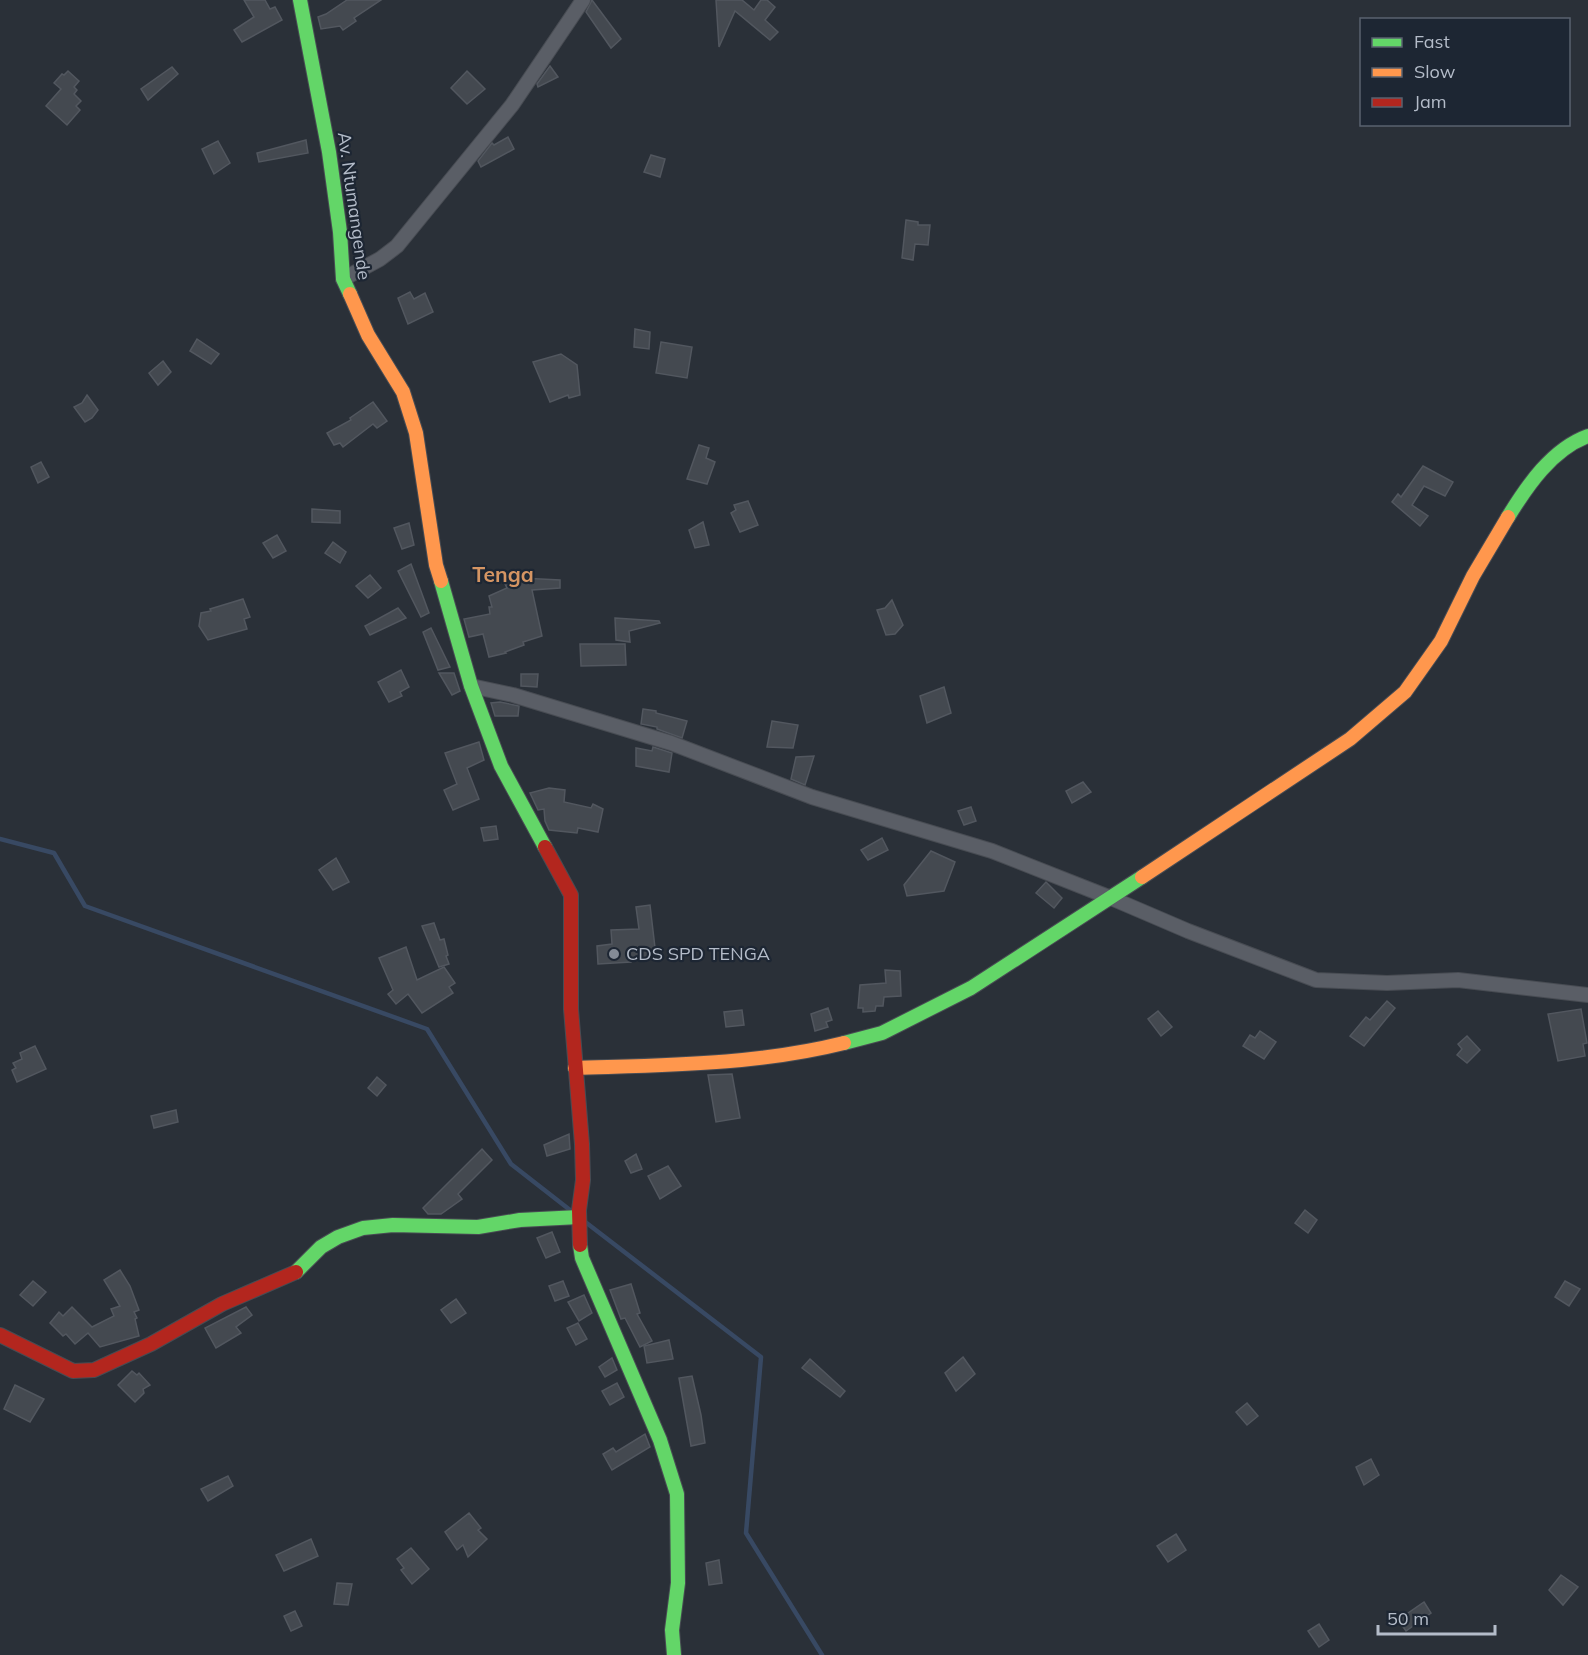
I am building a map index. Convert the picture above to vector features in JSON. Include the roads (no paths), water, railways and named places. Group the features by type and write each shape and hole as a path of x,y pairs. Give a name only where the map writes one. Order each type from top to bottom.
{"street":[{"name":"Av. Ntumangende","path":"300,0 329,152 340,231 343,279 368,334 403,392 416,433 436,565 471,686 501,766 571,895 572,1009 582,1153 579,1239 582,1258 660,1440 677,1494 678,1583 672,1630 674,1655"},
{"path":"343,279 380,259 397,246 512,105 583,0"},
{"path":"575,1068 734,1062 808,1052 882,1033 971,988 1350,739 1405,692 1441,641 1473,576 1518,501 1543,468 1574,441 1588,436"},
{"path":"471,686 513,695 671,743 812,796 992,851 1188,931 1316,980 1387,983 1458,980 1588,995"},
{"path":"0,1335 73,1371 94,1370 151,1344 222,1304 295,1273 321,1247 338,1237 363,1228 393,1225 478,1227 520,1220 579,1217"}],"waterway":[{"path":"0,839 54,853 85,906 427,1029 511,1164 570,1210"},
{"path":"584,1221 761,1357 746,1533 822,1655"}],"place":[{"name":"CDS SPD TENGA","path":"614,954"}],"district":[{"name":"Tenga","path":"503,575"}]}
